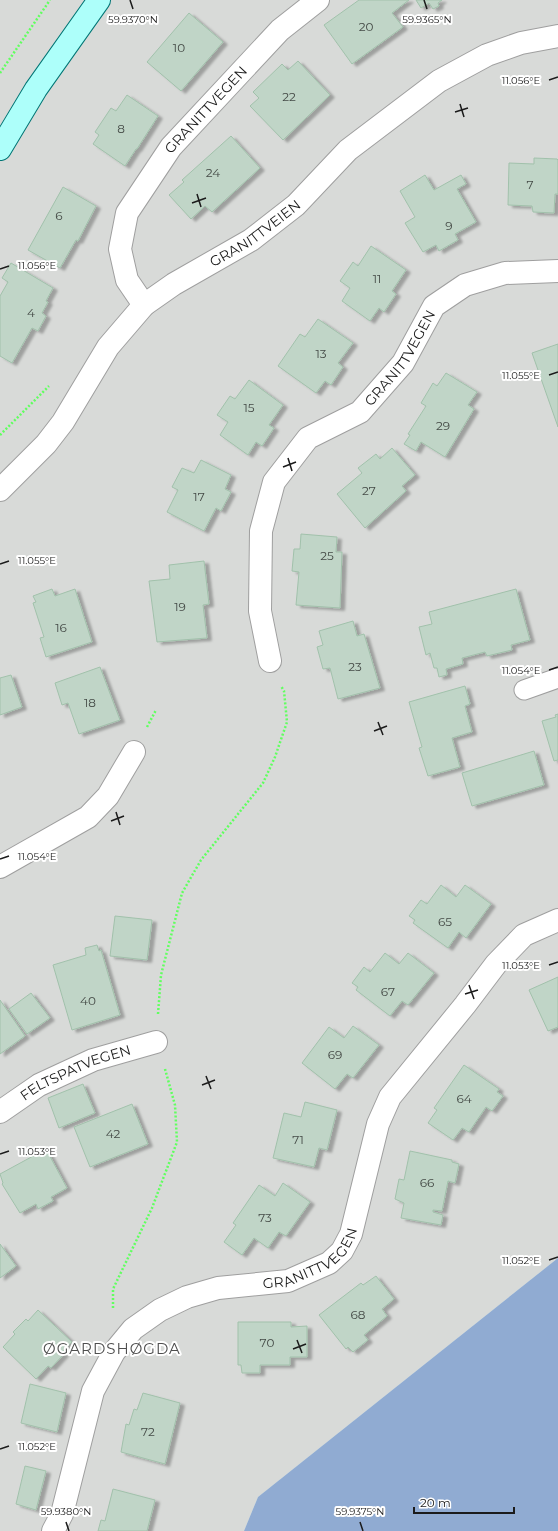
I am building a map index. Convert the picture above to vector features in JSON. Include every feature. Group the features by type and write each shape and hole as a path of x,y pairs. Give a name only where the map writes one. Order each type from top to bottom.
{"main road":[{"path":"0,149 40,82 99,0"}],"street":[{"name":"GRANITTVEGEN","path":"144,305 127,280 120,249 127,213 171,147 280,30 318,0"},
{"name":"GRANITTVEIEN","path":"0,490 46,444 63,422 108,347 144,305 174,284 251,240 296,206 348,150 439,81 487,55 521,43 558,36"},
{"name":"GRANITTVEGEN","path":"270,661 260,611 261,531 274,482 308,438 360,412 403,364 434,306 465,285 505,273 558,271"},
{"path":"0,867 88,817 108,796 134,752"},
{"name":"GRANITTVEGEN","path":"53,1531 62,1514 93,1391 114,1352 133,1329 160,1310 187,1297 218,1288 288,1281 328,1263 342,1251 351,1234 378,1124 390,1097 465,1005 496,964 524,935 558,920"},
{"name":"FELTSPATVEGEN","path":"0,1112 39,1085 93,1060 156,1042"}],"lane":[{"path":"524,690 558,678"}],"path":[{"path":"0,73 50,0"},
{"path":"114,1352 113,1289 152,1208 177,1142 175,1105 156,1042 161,976 182,893 201,860 263,783 275,757 287,722 284,691 270,661"}],"shaded area":[{"path":"0,0 558,0 558,1258 258,1497 244,1531 0,1531"},
{"path":"558,1258 558,1531 244,1531 258,1497"}],"building":[{"path":"359,0 409,0 392,13 403,27 352,64 324,25"},
{"path":"416,0 442,0 438,3 439,6 433,9 429,3 421,8"},
{"path":"189,13 223,42 181,91 147,62"},
{"path":"298,61 330,95 283,140 250,106 259,98 253,92 282,64 288,70"},
{"path":"127,95 158,116 125,166 93,144 99,135 95,132 111,108 116,111"},
{"path":"231,136 260,168 212,212 205,206 191,219 169,195 184,182 182,180"},
{"path":"534,158 558,160 558,194 555,194 554,213 533,212 532,206 508,205 509,163 534,164"},
{"path":"425,175 434,190 461,175 466,184 457,189 476,222 455,234 458,240 439,251 436,245 423,252 405,223 415,217 400,191"},
{"path":"63,187 96,206 78,241 76,240 60,268 28,250"},
{"path":"371,246 406,270 392,291 396,294 384,312 379,308 370,321 342,301 350,288 340,281 353,262 358,266"},
{"path":"11,263 53,288 42,313 46,316 38,331 32,328 12,363 0,356 0,296 8,282 2,278"},
{"path":"318,319 353,343 338,363 343,367 331,385 325,381 316,393 278,366 300,334 305,337"},
{"path":"558,344 558,427 532,353"},
{"path":"446,373 477,392 468,405 474,409 445,457 421,442 416,451 404,444 410,435 408,434 426,406 421,403 433,383 437,386"},
{"path":"249,380 283,405 269,425 274,428 262,446 256,442 248,455 220,435 228,422 217,415 230,396 235,399"},
{"path":"392,448 415,475 402,486 406,491 365,528 337,494 362,473 358,468 376,454 380,459"},
{"path":"201,460 231,475 225,489 231,492 221,511 216,508 204,531 167,512 178,490 172,487 182,468 194,473"},
{"path":"301,534 337,537 336,552 342,552 340,608 296,605 299,572 292,571 294,549 300,549"},
{"path":"204,561 209,604 203,605 207,638 157,642 149,581 170,579 169,565"},
{"path":"52,589 55,596 75,589 92,642 46,657 40,638 44,637 33,603 36,602 33,596"},
{"path":"516,589 530,640 511,645 512,650 487,656 485,652 462,658 463,664 446,669 447,675 439,677 437,668 434,668 430,653 426,655 419,627 432,624 429,612"},
{"path":"353,621 357,636 364,634 380,688 338,699 330,668 323,669 317,647 323,645 319,631"},
{"path":"100,667 120,720 79,734 68,703 62,705 55,683"},
{"path":"11,675 22,707 0,715 0,678"},
{"path":"465,686 470,704 465,706 472,732 452,738 460,767 428,776 419,748 422,747 409,702"},
{"path":"558,714 558,760 554,761 542,721 556,717 555,715"},
{"path":"534,751 544,785 472,806 462,773"},
{"path":"441,885 456,897 465,885 491,904 466,938 459,932 448,948 413,923 415,920 409,916 421,900 427,904"},
{"path":"115,916 152,920 147,960 110,956"},
{"path":"97,945 99,951 101,950 120,1015 72,1030 53,965 86,955 85,948"},
{"path":"385,953 399,964 408,953 434,973 408,1005 402,1001 390,1016 356,990 358,987 352,983 364,967 370,972"},
{"path":"558,977 558,1027 548,1031 529,990"},
{"path":"31,993 50,1018 27,1034 9,1009"},
{"path":"0,1000 25,1036 0,1054"},
{"path":"353,1026 379,1045 353,1078 347,1074 335,1089 302,1063 329,1027 344,1038"},
{"path":"464,1065 499,1089 497,1092 503,1096 492,1111 486,1107 469,1132 462,1128 453,1140 428,1123 437,1110 434,1108"},
{"path":"83,1084 95,1113 59,1128 48,1098"},
{"path":"305,1102 337,1110 327,1150 319,1148 314,1167 273,1158 284,1113 301,1117"},
{"path":"132,1104 148,1144 90,1167 74,1127"},
{"path":"46,1149 67,1188 51,1197 53,1201 38,1209 36,1204 20,1213 2,1184 0,1174"},
{"path":"410,1151 452,1160 452,1162 459,1164 455,1183 448,1181 442,1211 433,1210 433,1212 443,1215 441,1225 401,1218 404,1203 395,1199 399,1179 404,1180"},
{"path":"283,1183 310,1202 286,1236 279,1232 268,1248 254,1238 242,1255 224,1242 236,1225 233,1223 259,1185 275,1196"},
{"path":"0,1244 16,1266 0,1278"},
{"path":"376,1276 394,1299 382,1309 387,1316 364,1335 368,1340 353,1352 348,1347 346,1349 319,1315 361,1283 363,1285"},
{"path":"38,1310 72,1342 62,1352 64,1354 51,1368 48,1366 36,1379 3,1347 15,1334 13,1332 26,1319 28,1321"},
{"path":"238,1322 291,1322 291,1327 307,1326 307,1357 290,1357 290,1365 260,1365 260,1373 242,1373 241,1365 238,1365"},
{"path":"30,1384 66,1393 57,1432 21,1423"},
{"path":"143,1393 180,1403 165,1464 121,1452 126,1424 129,1425 134,1409 137,1410"},
{"path":"25,1466 46,1471 36,1510 16,1504"},
{"path":"113,1489 155,1500 147,1531 98,1531 101,1520 105,1521"}],"district":[{"name":"ØGARDSHØGDA","path":"112,1349"}]}
